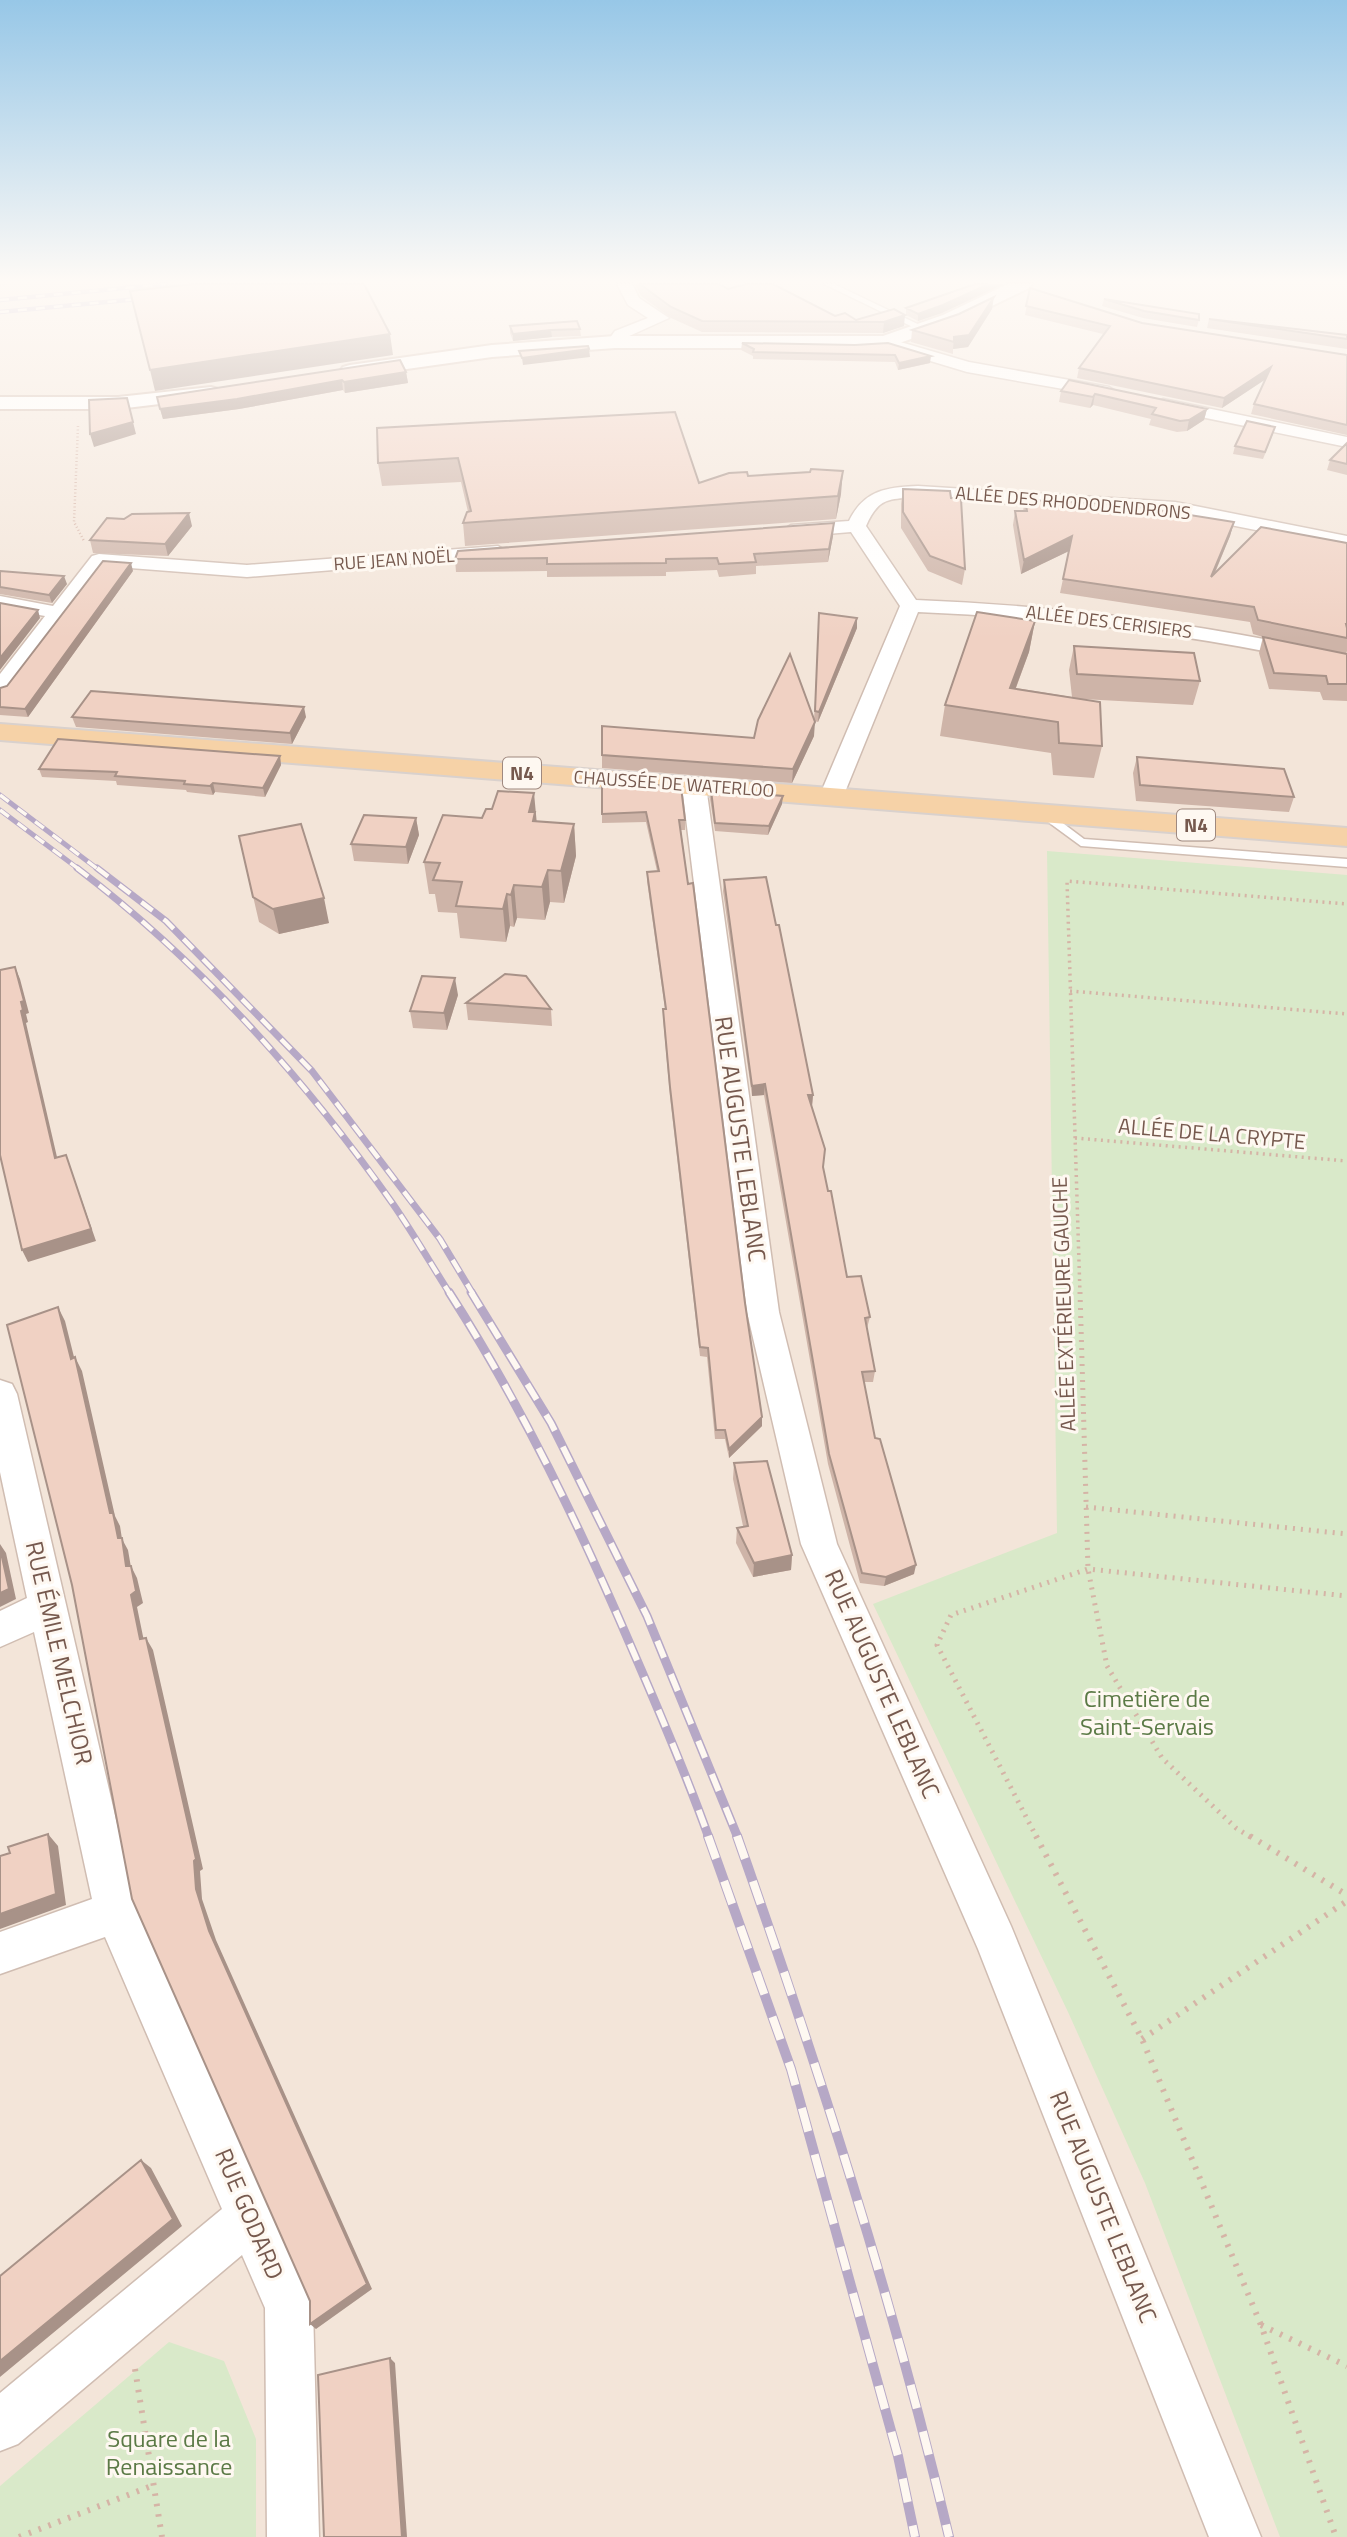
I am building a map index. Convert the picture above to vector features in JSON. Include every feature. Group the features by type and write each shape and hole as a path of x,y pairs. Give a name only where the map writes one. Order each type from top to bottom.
{"main road":[{"name":"CHAUSSÉE DE WATERLOO","path":"0,732 1347,837"}],"street":[{"path":"0,403 108,402"},
{"path":"1155,402 1347,442"},
{"name":"ALLÉE DES RHODODENDRONS","path":"856,526 864,506 874,498 890,492 918,492 1175,508 1347,542"},
{"path":"773,532 856,526 910,606 831,797"},
{"name":"RUE JEAN NOËL","path":"59,613 99,559 247,571 524,550"},
{"path":"0,602 59,613 0,688"},
{"name":"ALLÉE DES CERISIERS","path":"910,606 986,608 1164,625 1347,663"},
{"name":"RUE AUGUSTE LEBLANC","path":"694,786 763,1312 819,1544 996,1941 1235,2537"},
{"name":"RUE ÉMILE MELCHIOR","path":"0,1394 116,1912"},
{"path":"0,1630 49,1606"},
{"path":"0,1953 116,1912"},
{"name":"RUE GODARD","path":"116,1912 289,2307 293,2537"},
{"path":"0,2426 251,2216"}],"lane":[{"path":"1044,813 1081,842 1347,863"}],"path":[{"path":"78,404 74,522 85,542"},
{"name":"ALLÉE EXTÉRIEURE GAUCHE","path":"1347,904 1067,881 1088,1569 1107,1666 1162,1758 1236,1828 1347,1895"},
{"path":"1070,991 1347,1014"},
{"name":"ALLÉE DE LA CRYPTE","path":"1075,1138 1347,1161"},
{"path":"1086,1507 1347,1534"},
{"path":"1336,2537 1261,2325 1142,2039 937,1645 951,1615 1088,1569 1347,1596"},
{"path":"1142,2039 1347,1901"},
{"path":"120,2325 136,2370 162,2537"},
{"path":"1261,2325 1347,2366"},
{"path":"19,2537 154,2485"}],"shaded area":[{"path":"0,402 1347,402 1347,2537 0,2537"}],"green space":[{"name":"Cimetière de Saint-Servais","path":"1047,851 1347,875 1347,2537 1280,2537 1145,2183 1068,2012 873,1604 1057,1533"},
{"name":"Square de la Renaissance","path":"169,2342 224,2361 256,2439 256,2537 0,2537 0,2486"}],"building":[{"path":"89,402 128,402 133,422 90,434"},
{"path":"158,402 211,402 160,409"},
{"path":"1132,402 1176,402 1207,409 1189,420 1180,421 1152,414 1156,408"},
{"path":"1347,402 1347,425 1254,404"},
{"path":"675,412 699,483 729,473 747,472 748,476 810,472 811,469 843,471 838,496 463,523 467,512 471,511 458,458 378,463 377,428"},
{"path":"1247,421 1275,427 1265,452 1235,446"},
{"path":"1347,443 1347,464 1330,460"},
{"path":"903,489 950,491 951,498 961,499 965,569 930,556 903,512"},
{"path":"1025,500 1137,505 1133,506 1234,522 1211,577 1261,527 1347,543 1347,638 1258,620 1254,607 1063,579 1072,536 1024,560 1015,511 1027,511"},
{"path":"189,513 165,544 90,540 107,518 124,519 132,514"},
{"path":"834,523 829,549 754,554 756,562 719,564 717,558 666,559 666,563 547,564 547,558 455,559 458,551"},
{"path":"103,561 131,563 25,709 0,707 0,688 7,686"},
{"path":"0,571 64,576 49,595 0,587"},
{"path":"0,603 38,610 0,658"},
{"path":"977,612 1035,621 1010,688 1100,702 1102,746 1059,743 1058,722 945,705"},
{"path":"819,613 857,618 819,712 815,711"},
{"path":"1263,637 1347,654 1347,684 1328,684 1326,676 1274,673"},
{"path":"1074,646 1194,653 1200,681 1077,674"},
{"path":"790,654 815,722 793,769 602,755 602,726 754,738 758,720"},
{"path":"91,691 304,707 290,733 72,717"},
{"path":"58,739 280,756 263,788 213,783 210,786 184,784 185,781 115,776 117,772 39,769"},
{"path":"1137,757 1284,769 1294,797 1140,785"},
{"path":"602,781 681,787 685,820 679,820 688,884 693,883 745,1303 762,1417 729,1449 725,1430 716,1430 708,1348 700,1347 670,1087 663,1009 666,1009 647,872 659,871 646,812 602,814"},
{"path":"711,790 783,796 769,826 715,823"},
{"path":"498,791 534,793 529,812 535,812 533,821 574,824 561,871 548,870 542,887 514,885 511,895 507,894 503,909 456,906 462,882 433,880 440,863 424,862 443,815 482,818 486,809 492,809"},
{"path":"364,815 416,818 406,847 351,844"},
{"path":"301,824 324,898 273,909 253,897 239,836"},
{"path":"766,877 776,925 779,925 813,1095 808,1095 825,1149 823,1167 828,1191 831,1191 847,1277 861,1276 870,1317 865,1318 875,1371 862,1372 875,1438 880,1439 916,1565 886,1577 862,1573 829,1454 765,1084 752,1086 724,880"},
{"path":"15,967 24,1001 21,1002 21,1011 55,1158 66,1155 91,1229 22,1250 0,1155 0,970"},
{"path":"505,974 526,976 551,1009 466,1003"},
{"path":"422,976 455,978 444,1013 410,1011"},
{"path":"58,1307 71,1359 75,1357 110,1513 113,1513 118,1538 122,1538 126,1566 131,1566 136,1591 131,1595 140,1639 146,1638 196,1859 196,1889 209,1931 367,2284 310,2324 310,2301 132,1899 72,1585 7,1325"},
{"path":"767,1461 792,1555 754,1563 737,1528 748,1526 734,1463"},
{"path":"0,1548 9,1589 0,1593"},
{"path":"48,1834 56,1894 0,1914 0,1856 10,1853 8,1847"},
{"path":"141,2160 173,2219 0,2361 0,2276"},
{"path":"390,2358 402,2537 324,2537 318,2375"}],"railway":[{"path":"0,795 99,870"},
{"path":"0,810 80,870"},
{"path":"77,868 165,942 248,1024 287,1067 393,1204 450,1294"},
{"path":"97,868 166,921 312,1071 440,1239 473,1294"},
{"path":"449,1292 501,1379 571,1513 653,1697 709,1838"},
{"path":"471,1292 551,1423 647,1616 738,1838"},
{"path":"708,1836 791,2069 898,2456 915,2537"},
{"path":"737,1836 825,2096 879,2271 949,2537"}]}
